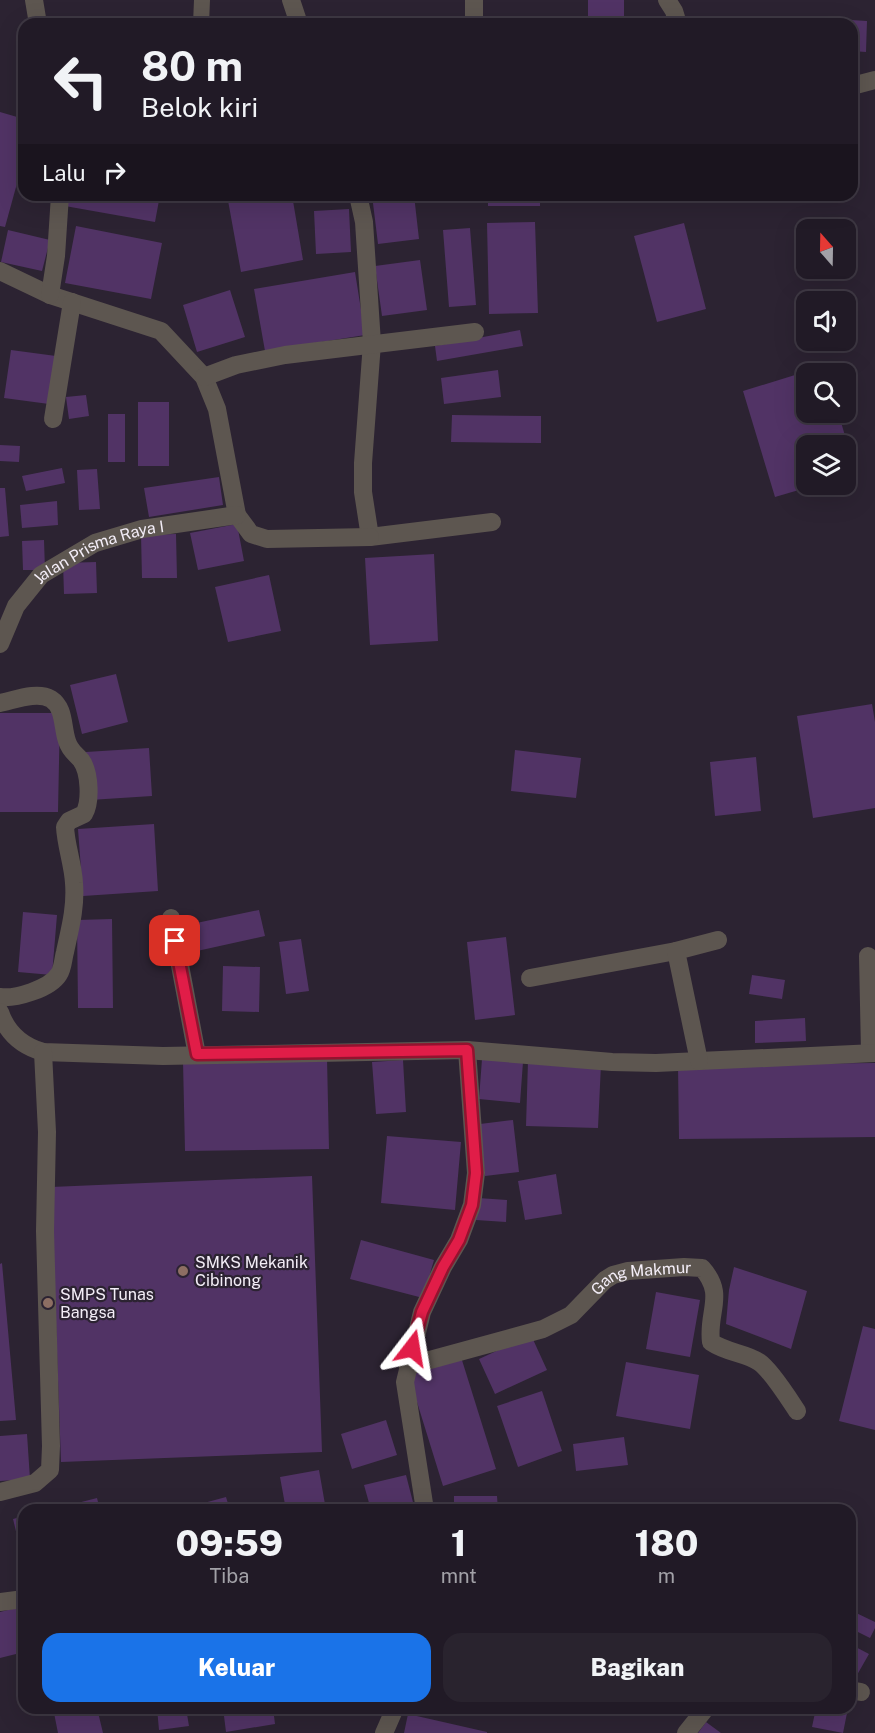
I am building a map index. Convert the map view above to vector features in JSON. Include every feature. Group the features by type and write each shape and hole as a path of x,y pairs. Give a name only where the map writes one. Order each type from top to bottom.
{"street":[{"path":"34,0 37,18"},
{"path":"291,0 297,18"},
{"path":"474,0 474,18"},
{"path":"667,0 676,18"},
{"path":"858,84 875,80"},
{"path":"50,295 56,256 60,201"},
{"path":"359,201 364,222 372,343 363,463 363,492 369,537"},
{"path":"0,271 50,295 161,331 204,377 217,409 237,515 251,534 267,539 369,537 492,522"},
{"path":"53,418 72,302"},
{"path":"204,377 236,365 285,355 475,332"},
{"name":"Jalan Prisma Raya I","path":"0,644 16,606 41,575 95,543 142,529 237,515"},
{"path":"0,703 36,696 50,699 60,706 67,743 84,766 88,797 88,806 84,814 69,821 65,827 75,897 72,925 59,975 51,983 31,992 10,999 0,997"},
{"path":"171,918 197,1054"},
{"path":"530,978 676,951 718,940"},
{"path":"676,951 699,1061"},
{"path":"0,1012 2,1020 14,1037 32,1049 43,1052 163,1056 467,1050 612,1062 699,1061 873,1053 868,956"},
{"path":"424,1504 405,1382 422,1312 443,1267 459,1240 472,1205 476,1173 467,1050"},
{"path":"0,1492 35,1483 50,1470 43,1052"},
{"name":"Gang Makmur","path":"408,1366 543,1329 571,1315 605,1280 613,1275 628,1271 702,1268 712,1279 716,1291 710,1330 711,1342 722,1349 760,1362 797,1411"},
{"path":"0,1602 18,1600"},
{"path":"384,1733 392,1714"},
{"path":"686,1733 701,1714"}],"lane":[{"path":"201,18 202,0"}],"building":[{"path":"588,0 624,0 624,18 588,18"},
{"path":"858,20 867,21 866,52 858,51"},
{"path":"0,112 18,117 18,180 5,227 0,226"},
{"path":"66,201 159,201 155,222 65,206"},
{"path":"228,201 293,201 303,260 241,272"},
{"path":"373,201 415,201 419,239 378,244"},
{"path":"488,201 540,201 540,206 488,206"},
{"path":"349,209 351,252 316,254 314,211"},
{"path":"535,222 538,313 489,314 487,223"},
{"path":"684,223 706,309 657,322 634,236"},
{"path":"76,226 162,243 151,299 65,283"},
{"path":"470,228 476,305 449,307 443,230"},
{"path":"8,230 50,240 42,271 1,262"},
{"path":"420,260 427,310 382,316 375,266"},
{"path":"355,272 365,335 265,351 254,289"},
{"path":"230,290 245,337 197,352 183,305"},
{"path":"520,330 523,346 437,361 435,346"},
{"path":"11,350 56,356 49,404 4,398"},
{"path":"498,370 501,397 444,404 441,378"},
{"path":"796,375 796,423 841,423 845,435 796,435 796,491 775,497 743,391"},
{"path":"86,395 89,416 69,419 66,397"},
{"path":"138,402 169,402 169,466 138,466"},
{"path":"108,414 125,414 125,462 108,462"},
{"path":"452,415 541,416 541,443 451,442"},
{"path":"0,445 20,446 19,462 0,461"},
{"path":"62,468 65,483 26,491 22,476"},
{"path":"97,469 100,509 79,510 77,470"},
{"path":"219,477 223,505 149,517 144,488"},
{"path":"0,488 5,488 9,536 0,537"},
{"path":"57,501 58,525 22,528 20,505"},
{"path":"237,524 244,561 198,570 190,533"},
{"path":"176,534 177,578 142,578 141,535"},
{"path":"44,540 45,570 23,570 22,541"},
{"path":"434,554 438,641 370,645 365,558"},
{"path":"96,562 97,593 64,594 63,563"},
{"path":"269,575 281,631 228,642 215,587"},
{"path":"116,674 128,722 82,734 70,685"},
{"path":"872,704 875,722 875,808 813,818 797,716"},
{"path":"0,713 60,713 58,812 0,812"},
{"path":"149,748 152,796 90,800 86,752"},
{"path":"515,750 581,758 576,798 511,791"},
{"path":"756,757 761,811 715,816 710,762"},
{"path":"154,824 158,891 83,896 78,829"},
{"path":"259,910 265,936 188,953 182,926"},
{"path":"23,912 57,915 52,975 18,972"},
{"path":"112,919 113,1008 78,1008 77,920"},
{"path":"506,937 515,1015 475,1020 467,942"},
{"path":"301,939 309,991 286,994 279,942"},
{"path":"223,966 260,967 259,1012 222,1011"},
{"path":"752,975 785,980 782,999 749,994"},
{"path":"805,1018 806,1041 755,1043 755,1021"},
{"path":"327,1058 329,1149 185,1151 183,1061"},
{"path":"482,1059 523,1062 520,1103 479,1099"},
{"path":"403,1060 406,1112 376,1114 372,1062"},
{"path":"528,1061 601,1064 598,1128 526,1126"},
{"path":"875,1063 875,1137 679,1139 678,1065"},
{"path":"513,1120 519,1172 485,1176 480,1124"},
{"path":"387,1136 461,1142 455,1210 381,1203"},
{"path":"556,1174 562,1214 525,1220 518,1181"},
{"path":"312,1176 322,1452 61,1462 51,1187"},
{"path":"478,1198 507,1200 506,1222 476,1220"},
{"path":"361,1240 434,1260 423,1298 350,1279"},
{"path":"2,1263 16,1420 0,1421 0,1264"},
{"path":"734,1267 807,1291 791,1349 726,1324"},
{"path":"656,1292 700,1300 690,1357 646,1349"},
{"path":"863,1326 875,1329 875,1430 839,1421"},
{"path":"531,1335 547,1370 495,1394 479,1359"},
{"path":"461,1357 496,1469 443,1486 408,1373"},
{"path":"626,1362 699,1375 690,1429 616,1416"},
{"path":"542,1391 562,1451 518,1467 497,1406"},
{"path":"386,1420 397,1455 352,1469 341,1434"},
{"path":"27,1434 30,1479 0,1481 0,1436"},
{"path":"624,1437 628,1465 576,1471 573,1444"},
{"path":"319,1470 325,1504 285,1504 280,1477"},
{"path":"406,1475 413,1504 369,1504 364,1485"},
{"path":"454,1496 497,1496 498,1504 454,1504"},
{"path":"226,1497 228,1504 200,1504"},
{"path":"97,1498 98,1504 74,1504"},
{"path":"18,1518 18,1540 13,1519"},
{"path":"18,1608 18,1654 0,1658 0,1612"},
{"path":"856,1613 875,1622 870,1638 856,1631"},
{"path":"856,1647 869,1654 856,1677"},
{"path":"54,1714 98,1714 103,1733 58,1733"},
{"path":"158,1714 187,1714 189,1726 159,1730"},
{"path":"224,1714 274,1714 275,1724 226,1732"},
{"path":"408,1714 487,1732 487,1733 404,1733"},
{"path":"815,1714 847,1714 843,1733 812,1727"},
{"path":"706,1722 721,1733 698,1733"}],"place":[{"name":"SMKS Mekanik Cibinong","path":"183,1271"},
{"name":"SMPS Tunas Bangsa","path":"48,1303"}],"route":[{"path":"175,941 197,1054 467,1050 476,1173 472,1205 459,1240 443,1267 422,1312 412,1348"}]}
